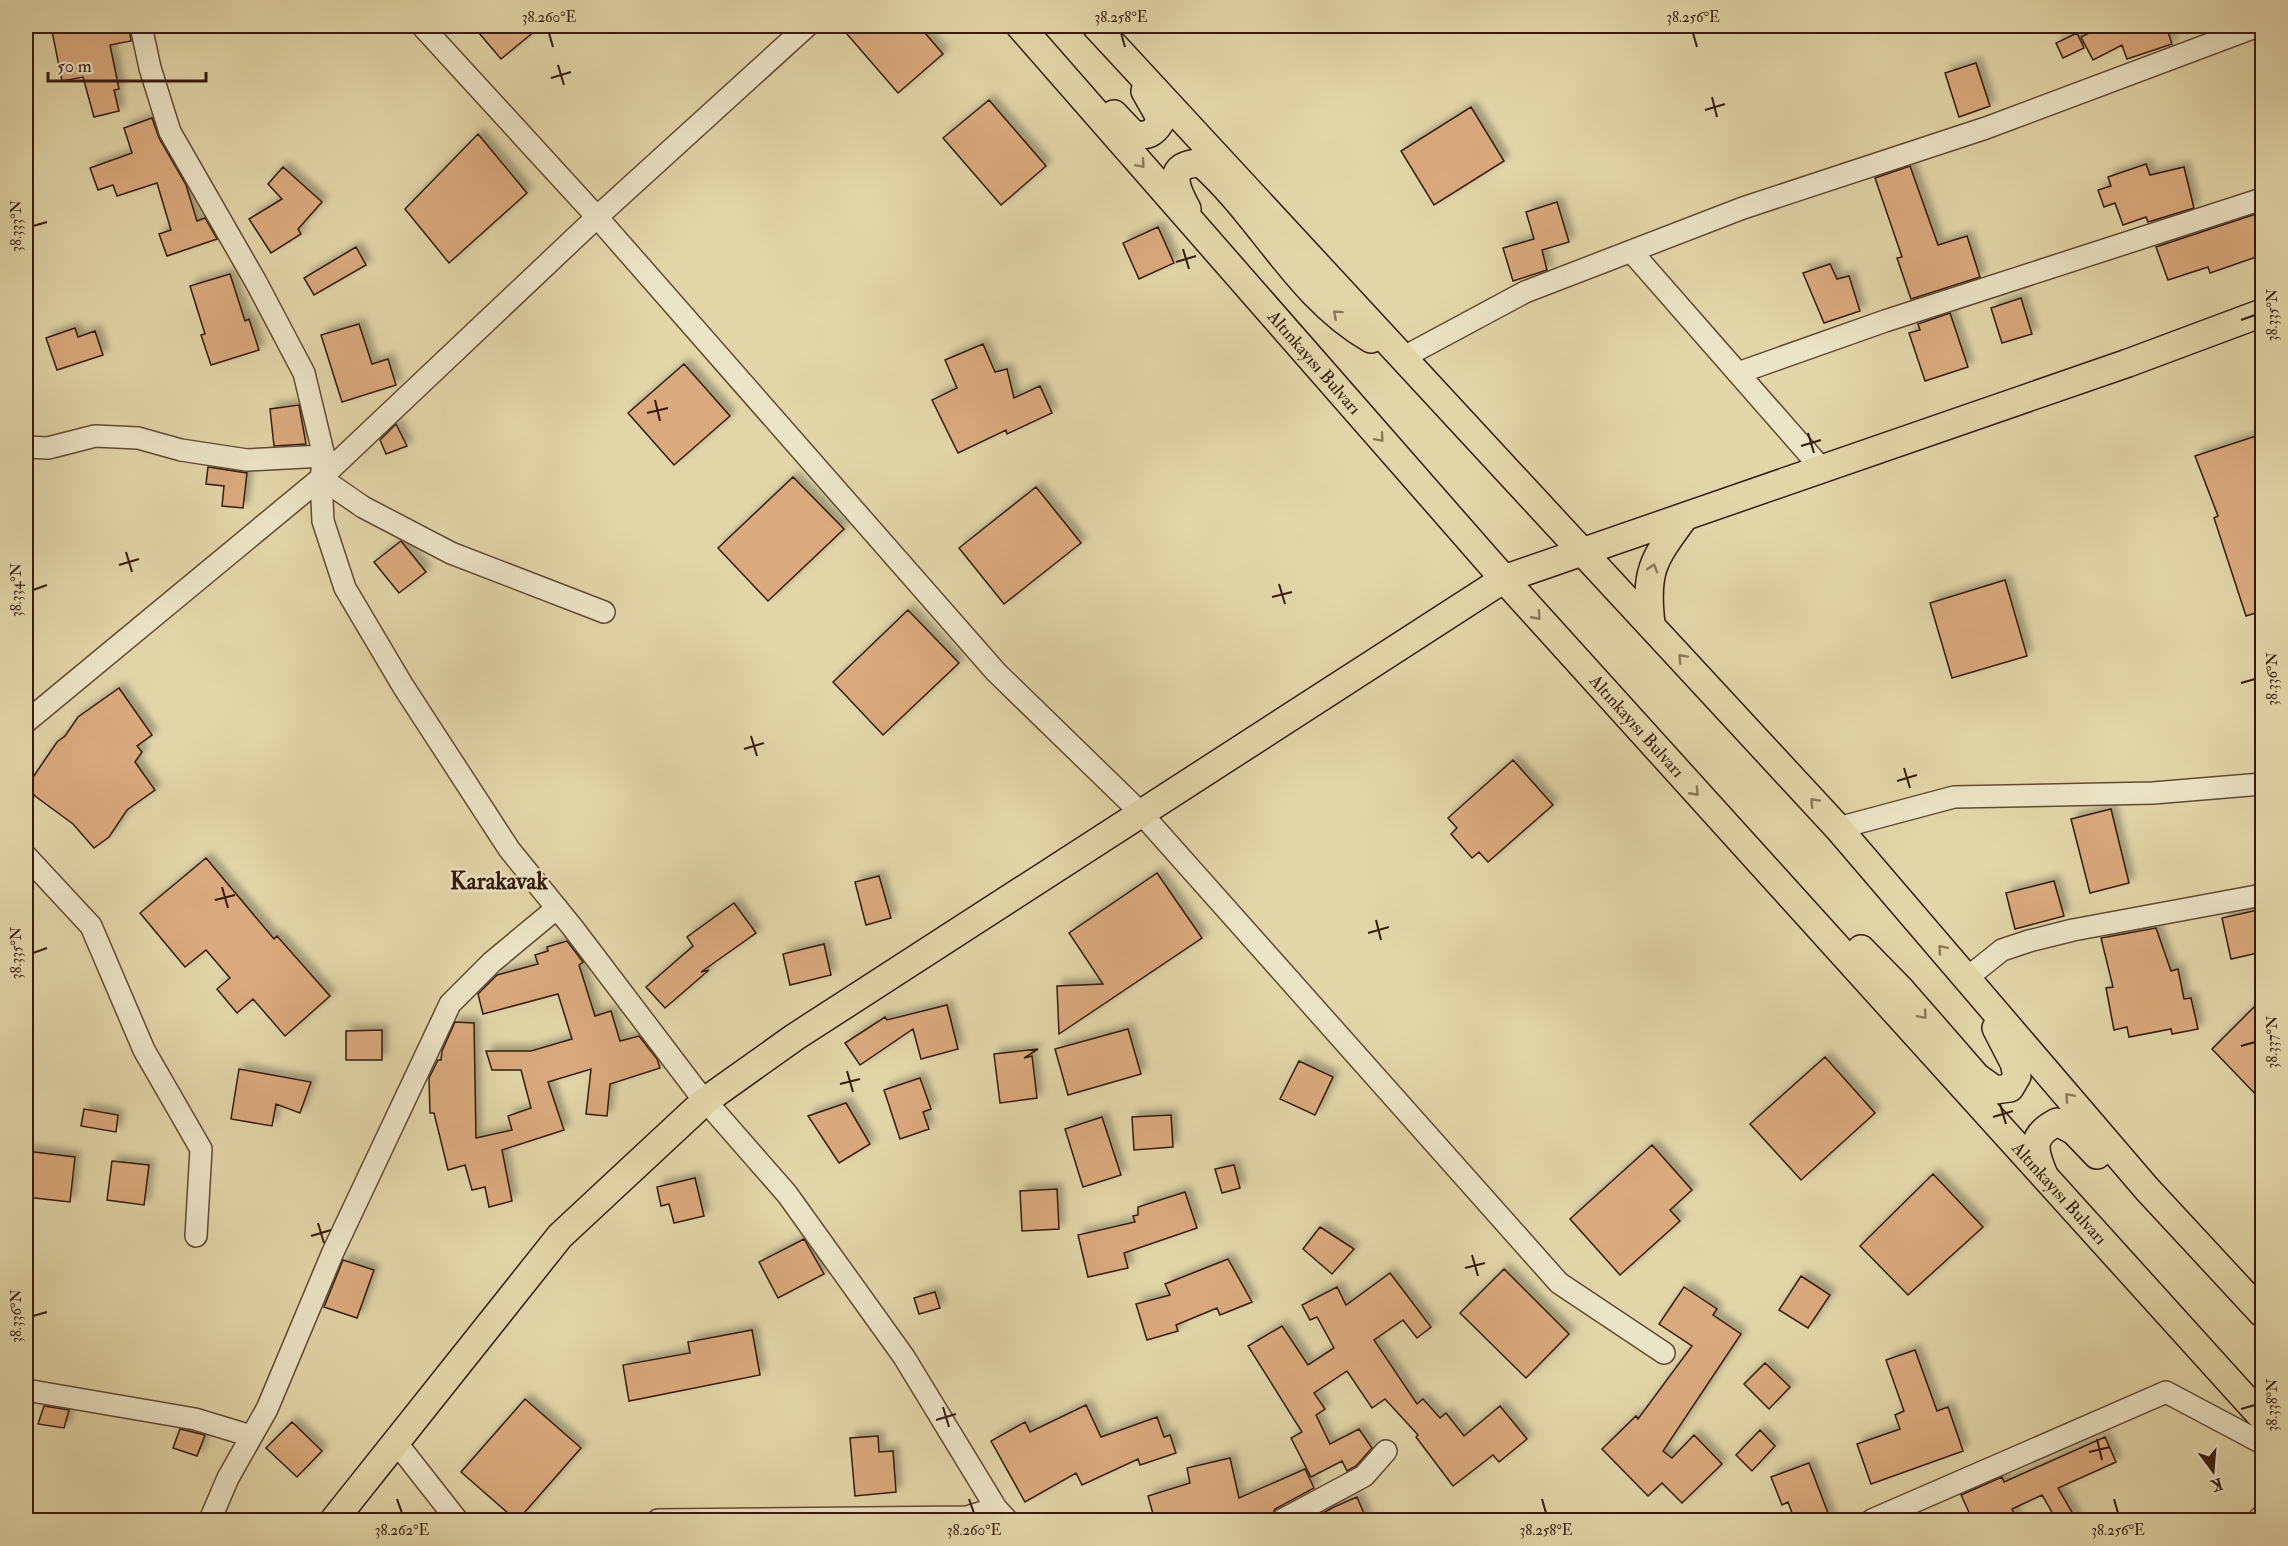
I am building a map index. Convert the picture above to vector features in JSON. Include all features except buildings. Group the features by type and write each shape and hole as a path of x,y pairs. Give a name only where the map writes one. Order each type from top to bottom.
{"main road":[{"name":"Altınkayısı Bulvarı","path":"1020,26 1504,579 2262,1417"},
{"path":"1035,26 1122,124 1134,135 1146,136 1155,131 1160,123 1158,114 1102,32"},
{"path":"1102,32 1838,828 2147,1189 2255,1304"},
{"path":"1199,230 1177,190 1175,179 1179,170 1190,163 1201,163 1214,175 1302,282 1318,297 1353,328 1404,357"},
{"path":"334,1521 395,1441 560,1236 705,1101 795,1037 1504,579 1683,519 2116,367 2262,313"},
{"path":"1651,624 1647,590 1653,565 1658,552 1683,519"},
{"path":"1772,877 1838,926 1902,991 1977,1077 1995,1090 2010,1088 2017,1076 2014,1063 1967,978"},
{"path":"2045,1178 2036,1156 2036,1140 2043,1130 2058,1122 2081,1138 2213,1281 2255,1304"}],"street":[{"path":"141,26 150,68 171,132 256,282 304,373 324,456 321,478 323,521 345,588 403,686 509,849 705,1101 787,1194 904,1357 1001,1514 967,1517 658,1521"},
{"path":"422,26 597,217 996,672 1142,813 1559,1283 1664,1353"},
{"path":"26,722 321,478 597,217 807,26"},
{"path":"1404,357 1525,292 1743,208 1986,128 2258,26"},
{"path":"1737,373 1885,321 2262,200"},
{"path":"1631,251 1822,469"},
{"path":"26,447 48,448 95,436 138,438 181,450 247,460 324,456"},
{"path":"321,478 363,507 451,553 604,612"},
{"path":"1838,828 1954,797 2153,793 2262,784"},
{"path":"26,856 91,926 144,1050 201,1149 195,1236"},
{"path":"1967,978 2002,950 2029,941 2073,930 2262,895"},
{"path":"210,1521 228,1478 267,1409 333,1252 450,1004 492,962 557,908"},
{"path":"26,1390 195,1419 251,1436"},
{"path":"1878,1520 2166,1392 2262,1443"},
{"path":"395,1441 457,1521"},
{"path":"1282,1521 1364,1476 1386,1451"},
{"path":"2258,1521 2262,1516"}],"district":[{"name":"Karakavak","path":"499,881"}]}
